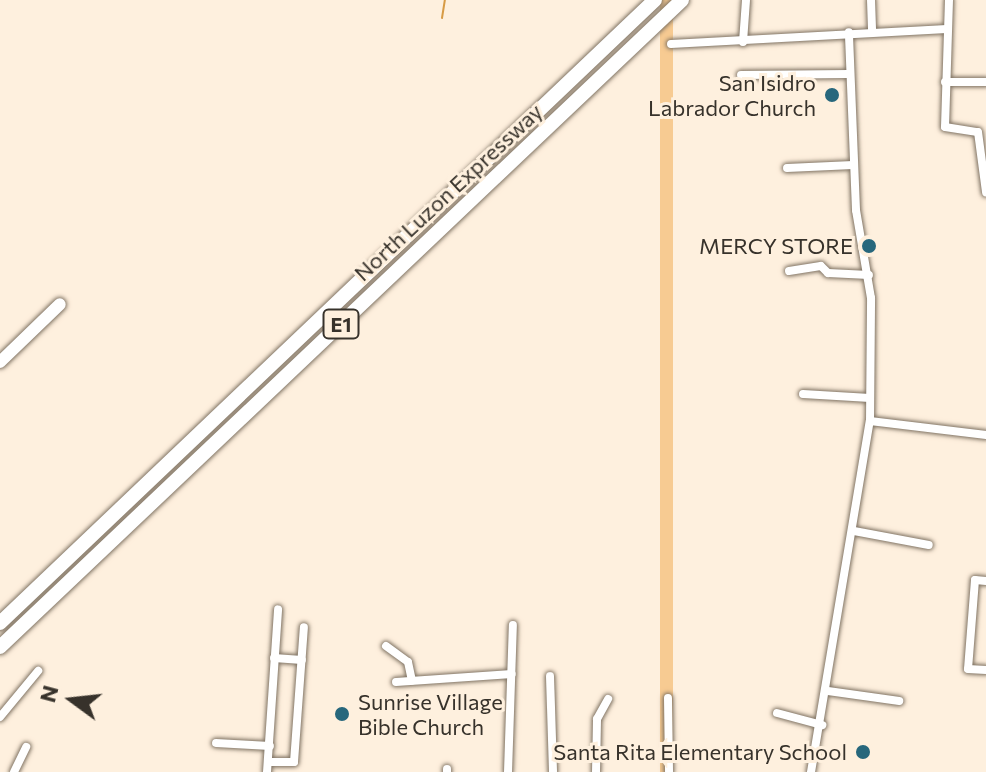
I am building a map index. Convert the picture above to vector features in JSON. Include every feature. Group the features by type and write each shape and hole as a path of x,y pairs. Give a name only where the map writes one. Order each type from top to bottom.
{"highway":[{"name":"North Luzon Expressway","path":"0,623 655,0"},
{"name":"North Luzon Expressway","path":"0,647 682,0"}],"main road":[{"path":"0,362 60,304"}],"street":[{"path":"743,42 746,0"},
{"path":"871,0 872,31"},
{"path":"949,0 945,127 978,132 986,192"},
{"path":"671,44 947,29"},
{"path":"811,772 828,691 870,421 869,275 853,165 849,32"},
{"path":"741,75 849,74"},
{"path":"945,82 986,82"},
{"path":"787,168 853,165"},
{"path":"789,271 821,266 828,273 869,275"},
{"path":"803,394 870,398"},
{"path":"870,421 986,435"},
{"path":"854,531 929,545"},
{"path":"986,581 975,580 968,669 986,670"},
{"path":"267,772 278,609"},
{"path":"508,772 513,625"},
{"path":"269,762 294,762 304,627"},
{"path":"386,646 408,662 412,681"},
{"path":"274,658 302,660"},
{"path":"0,717 38,671"},
{"path":"396,682 512,674"},
{"path":"550,676 553,772"},
{"path":"828,691 899,701"},
{"path":"668,698 669,772"},
{"path":"596,772 597,719 608,699"},
{"path":"777,713 822,725"},
{"path":"216,743 270,746"},
{"path":"14,772 26,747"}],"shaded area":[{"path":"660,0 673,0 673,772 660,772"}],"waterway":[{"path":"442,18 445,0"}],"place":[{"name":"San Isidro Labrador Church","path":"832,95"},
{"name":"MERCY STORE","path":"869,246"},
{"name":"Sunrise Village Bible Church","path":"342,714"},
{"name":"Santa Rita Elementary School","path":"863,752"}]}
